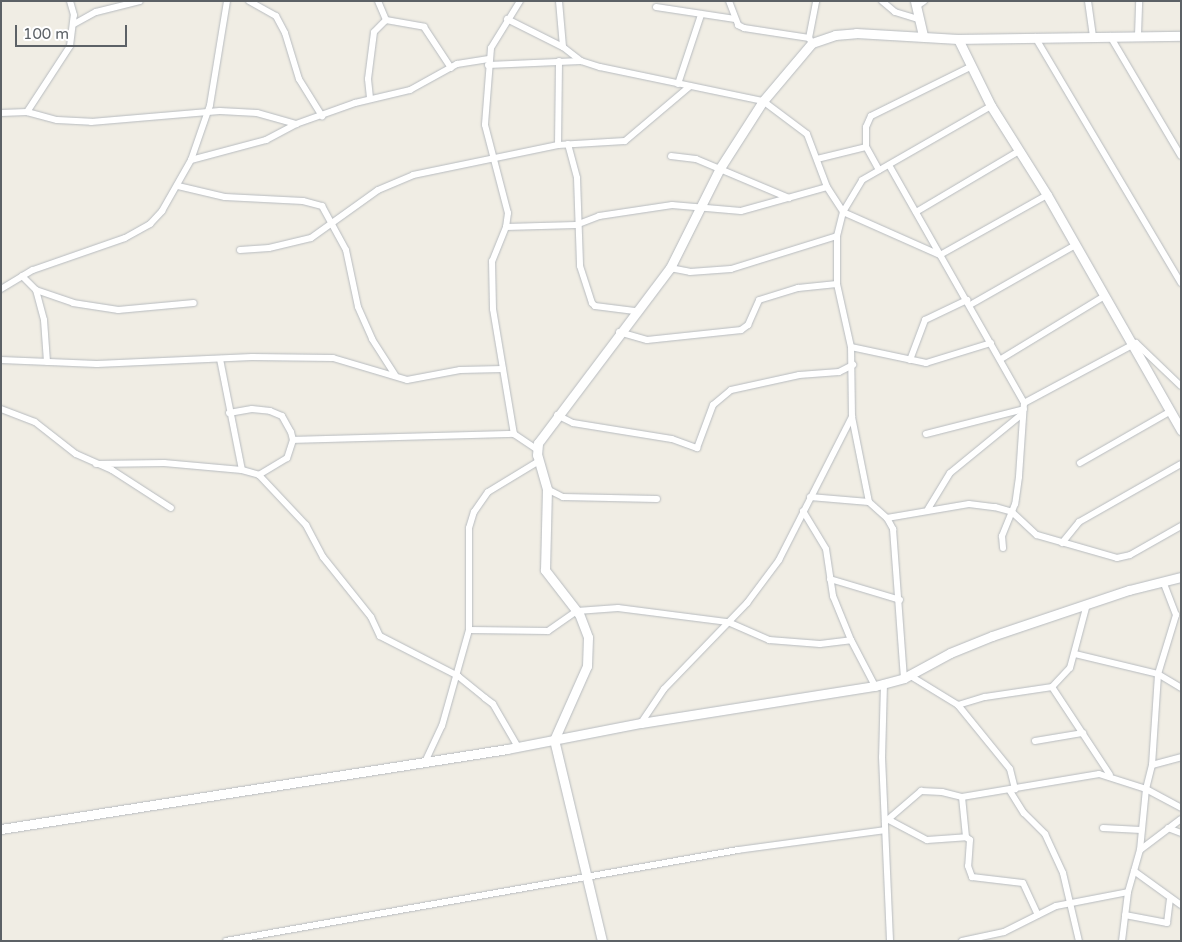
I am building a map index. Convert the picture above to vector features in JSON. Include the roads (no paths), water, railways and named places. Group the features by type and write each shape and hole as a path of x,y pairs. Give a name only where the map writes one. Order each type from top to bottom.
{"street":[{"path":"27,112 70,46 74,24 70,1"},
{"path":"74,24 96,12 140,1"},
{"path":"1,289 22,276 125,238 150,224 162,211 178,186 191,160 207,112 226,1"},
{"path":"250,1 276,16 285,33 299,79 322,116"},
{"path":"378,1 386,20"},
{"path":"514,434 491,286 492,261 506,227 507,200 485,125 488,62 491,48 507,19 520,1"},
{"path":"559,1 563,47"},
{"path":"729,1 735,19 744,28 811,40 856,33 958,39 1181,36"},
{"path":"536,449 557,415 670,268 698,207 720,168 763,101 811,40 816,1"},
{"path":"882,1 895,12 921,20"},
{"path":"1088,1 1093,36"},
{"path":"1138,36 1139,1"},
{"path":"919,3 923,36"},
{"path":"656,7 735,19"},
{"path":"678,84 701,15"},
{"path":"507,19 563,47 581,61"},
{"path":"370,98 368,79 374,32 386,20"},
{"path":"386,20 424,27 451,68"},
{"path":"1110,36 1181,156"},
{"path":"1035,37 1181,283"},
{"path":"958,39 970,67 991,106 1047,195 1103,297 1181,430"},
{"path":"191,160 266,140 296,124 370,98 410,90 470,60 488,62 581,61 678,84 763,101 802,128 817,159 827,187 844,212 940,255"},
{"path":"558,144 559,61"},
{"path":"879,170 866,147 866,127 871,116 970,67"},
{"path":"240,250 269,248 311,238 390,184 494,157 558,144 625,141 690,86"},
{"path":"869,502 852,417 851,347 837,284 837,236 844,212 855,187 879,170 991,106"},
{"path":"1,113 27,112 57,120 91,122 207,112 257,113 296,124"},
{"path":"568,144 577,178 576,225 580,266 592,303 595,306 635,312"},
{"path":"817,159 866,147"},
{"path":"916,212 1020,150"},
{"path":"671,156 696,159 789,198"},
{"path":"888,165 1001,359 1023,409 1019,477 1012,512 1002,536 1002,548"},
{"path":"178,186 225,197 303,200 322,206 334,224 346,250 358,307 384,362 395,375"},
{"path":"506,227 576,225 599,216 672,205 741,211 827,187"},
{"path":"940,255 1047,195"},
{"path":"670,268 690,272 731,269 837,236"},
{"path":"910,360 925,320 968,303 1074,246"},
{"path":"22,276 36,290 73,303 118,310 194,303"},
{"path":"619,332 647,340 741,330 748,325 759,300 798,288 837,284"},
{"path":"36,290 44,320 47,362"},
{"path":"1001,359 1103,297"},
{"path":"851,347 926,363 991,343"},
{"path":"928,509 950,473 1023,409 1130,344 1136,343 1147,350 1181,386"},
{"path":"1,360 97,364 220,359 333,358 407,380 460,370 503,369"},
{"path":"220,359 229,413 242,470"},
{"path":"557,415 590,427 672,439 697,448 713,405 731,390 799,375 839,372 852,365"},
{"path":"1,408 40,425 76,454 118,474 171,508"},
{"path":"229,413 252,409 270,411 282,416 292,440 287,458 259,475"},
{"path":"926,434 1023,409"},
{"path":"1080,463 1171,411"},
{"path":"641,723 664,689 747,603 779,560 852,417"},
{"path":"292,440 514,434 536,449 547,489 545,570 577,610 588,638 586,666 554,740 602,941"},
{"path":"426,762 442,726 458,676 469,630 469,536 474,512 488,492 540,461"},
{"path":"96,464 164,463 242,470 259,475 306,525 323,557 371,617 380,636 458,676 493,704 518,747"},
{"path":"1062,543 1079,522 1181,464"},
{"path":"547,489 563,497 658,498"},
{"path":"810,497 869,502 887,518 897,549 907,677"},
{"path":"887,518 919,514 928,509 969,504 1012,512 1033,532 1062,543 1124,557 1181,526"},
{"path":"803,511 826,549 833,596 850,640 879,684 890,941"},
{"path":"1,829 518,747 641,723 879,684 907,677 950,653 1087,604 1181,577"},
{"path":"830,578 900,600"},
{"path":"1122,941 1128,892 1140,850 1146,790 1152,765 1158,674 1176,615 1163,581"},
{"path":"958,705 985,697 1052,687 1060,681 1076,654 1087,604"},
{"path":"469,630 548,631 577,610 618,608 728,622 769,640 820,644 850,640"},
{"path":"1076,654 1158,674 1181,688"},
{"path":"907,677 958,705 1010,768 1012,790 1024,813 1045,834 1063,873 1079,941"},
{"path":"1052,687 1110,775"},
{"path":"1035,741 1082,733"},
{"path":"1152,765 1181,757"},
{"path":"886,824 921,792 942,792 962,797 1099,774 1110,775 1146,790 1181,808"},
{"path":"962,797 966,837 970,840 968,866 972,877 1023,884 1038,914"},
{"path":"1140,850 1181,819"},
{"path":"226,941 886,824 928,840 966,837"},
{"path":"1103,828 1141,830"},
{"path":"1168,828 1181,832"},
{"path":"1134,871 1170,900 1181,905"},
{"path":"962,941 1004,932 1038,914 1071,902 1128,892"},
{"path":"1125,915 1167,923 1170,900"}]}
